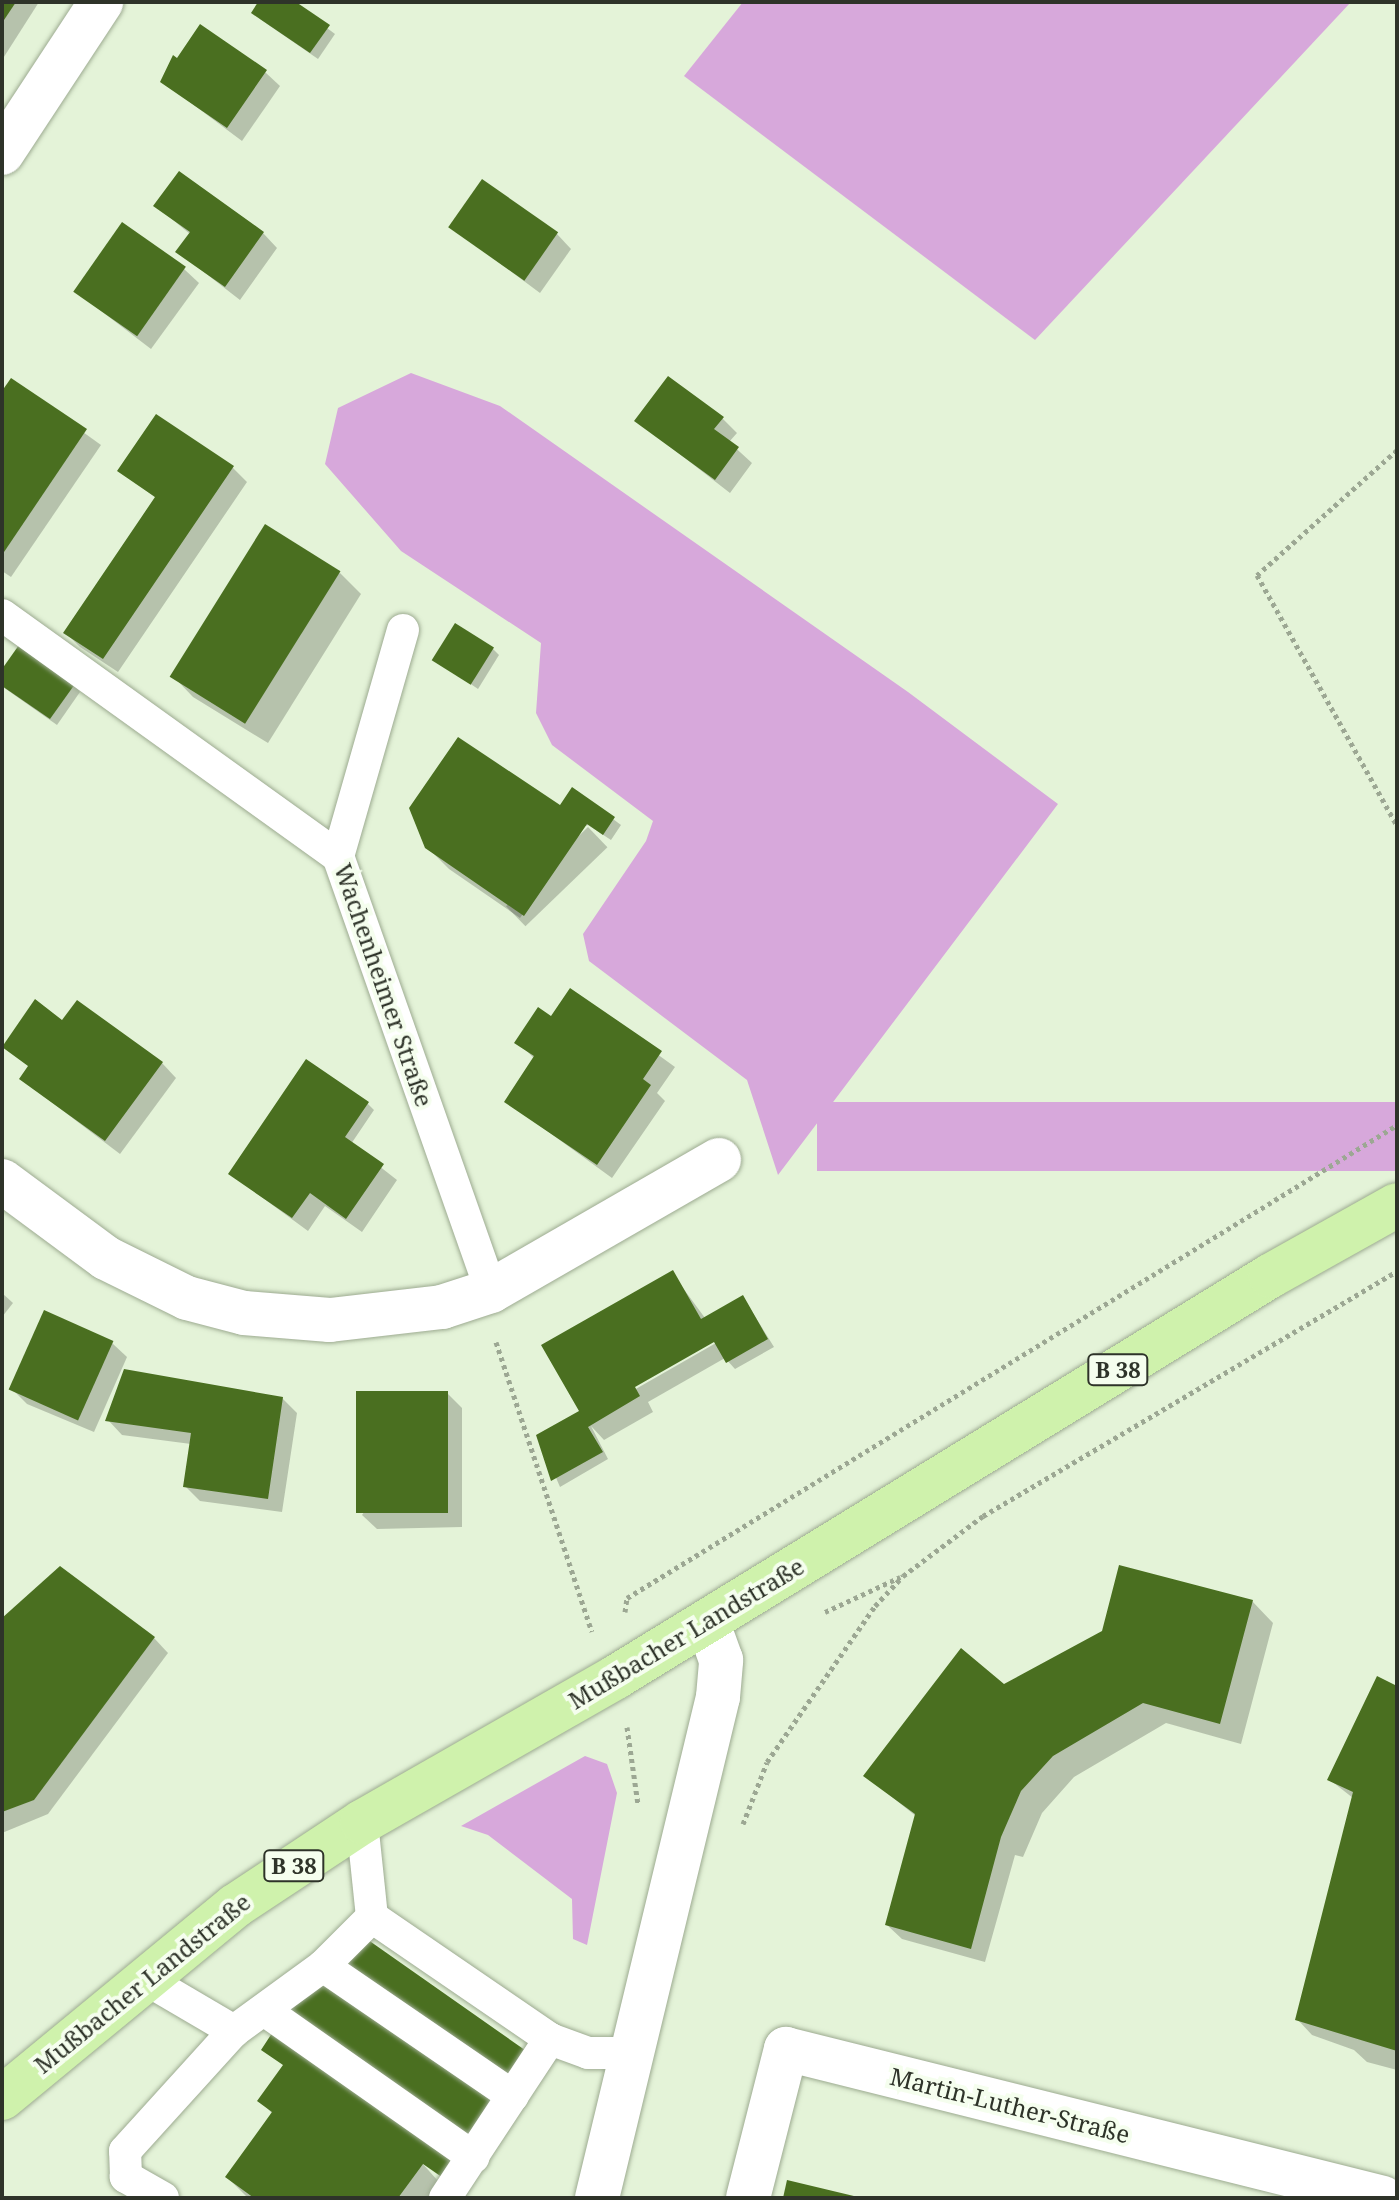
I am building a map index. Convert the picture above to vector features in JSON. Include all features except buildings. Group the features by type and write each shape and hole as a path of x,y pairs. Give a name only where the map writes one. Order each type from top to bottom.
{"main road":[{"name":"Mußbacher Landstraße","path":"2,2098 142,1977 235,1906 362,1822 616,1677 1270,1276 1397,1205"}],"street":[{"path":"2,153 101,2"},
{"path":"2,1181 106,1258 187,1298 244,1313 330,1320 379,1318 486,1294 719,1160"},
{"path":"597,2198 635,2053 718,1697 721,1660 707,1621"},
{"name":"Martin-Luther-Straße","path":"748,2198 786,2049 1329,2192 1383,2198"}],"lane":[{"path":"2,615 338,856"},
{"name":"Wachenheimer Straße","path":"403,630 338,856 486,1294"},
{"path":"362,1822 372,1917 550,2039 588,2053 635,2053"},
{"path":"163,2198 126,2177 125,2151 234,2031 323,1966 372,1917"},
{"path":"323,1966 513,2096"},
{"path":"142,1977 234,2031"},
{"path":"264,2010 473,2157"},
{"path":"445,2198 550,2039"}],"path":[{"path":"1397,450 1257,575 1397,825"},
{"path":"616,1677 627,1598 1397,1125"},
{"path":"739,1833 767,1762 875,1606 903,1576 983,1516 1397,1271"},
{"path":"486,1294 592,1632 616,1677"}],"shaded area":[{"path":"743,2 1351,2 1035,340 684,76"},
{"path":"411,373 500,406 908,692 1058,804 778,1175 747,1080 589,961 583,934 646,841 653,821 552,745 536,713 541,643 401,551 325,464 338,408"},
{"path":"817,1102 1397,1102 1397,1171 817,1171"},
{"path":"585,1756 607,1764 617,1793 587,1945 573,1939 572,1899 488,1835 461,1826"}]}
